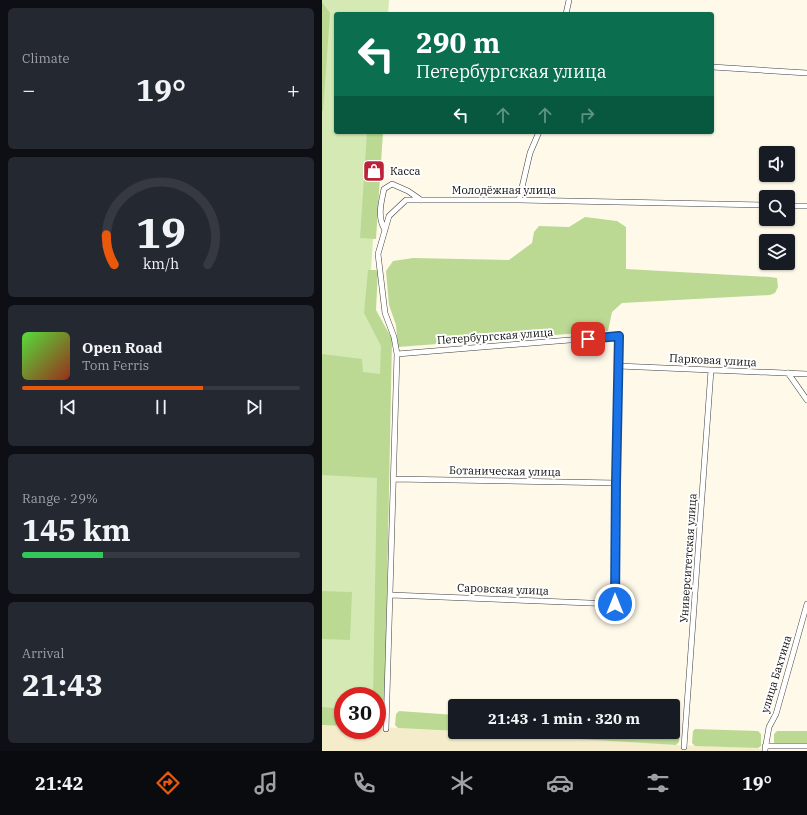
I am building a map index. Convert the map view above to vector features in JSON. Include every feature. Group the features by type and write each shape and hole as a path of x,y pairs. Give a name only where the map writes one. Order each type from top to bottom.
{"street":[{"path":"566,12 569,0"},
{"path":"714,67 807,73"},
{"path":"519,200 530,153 538,134"},
{"path":"385,230 380,222 384,189 392,184 408,191 422,200"},
{"name":"Молодёжная улица","path":"386,729 397,354 394,337 385,313 378,254 389,216 406,200 519,200 759,205"},
{"path":"795,206 807,206"},
{"name":"Петербургская улица","path":"397,354 619,336 618,366"},
{"path":"616,483 618,366"},
{"name":"Парковая улица","path":"618,366 807,374"},
{"name":"Университетская улица","path":"684,747 711,370"},
{"path":"788,374 807,400"},
{"name":"Ботаническая улица","path":"394,479 616,483"},
{"name":"Саровская улица","path":"391,595 615,604 616,483"},
{"name":"улица Бахтина","path":"807,604 776,714 769,727 765,748 807,746"}],"shaded area":[{"path":"322,725 334,726 334,739 386,739 386,727 448,731 448,739 578,739 758,748 768,751 322,751"}],"green space":[{"path":"322,0 389,0 388,12 334,12 334,134 380,134 369,301 386,357 377,687 334,687 334,720 322,719"},
{"path":"322,2 330,13 323,111 322,111"},
{"path":"367,134 383,134 376,239 360,238"},
{"path":"585,217 617,221 626,227 626,269 770,277 777,278 778,287 775,293 770,295 622,303 612,312 608,331 398,347 396,325 389,305 386,271 393,261 413,258 509,260 532,243 534,232 539,226 569,227"},
{"path":"368,270 378,270 376,310 392,339 385,687 373,687 377,478 322,475 322,354 362,359 363,372 380,374 381,346 364,313"},
{"path":"322,591 352,592 350,640 322,639"},
{"path":"322,707 334,708 334,726 322,725"},
{"path":"399,711 448,714 448,731 398,728 395,725 396,714"},
{"path":"695,729 758,731 761,734 761,746 758,748 695,746 692,743 693,731"},
{"path":"777,731 807,731 807,748 774,745 774,734"},
{"path":"578,739 679,739 676,745"}],"place":[{"name":"Касса","path":"374,171"}],"route":[{"path":"588,339 619,336 615,604"}]}
